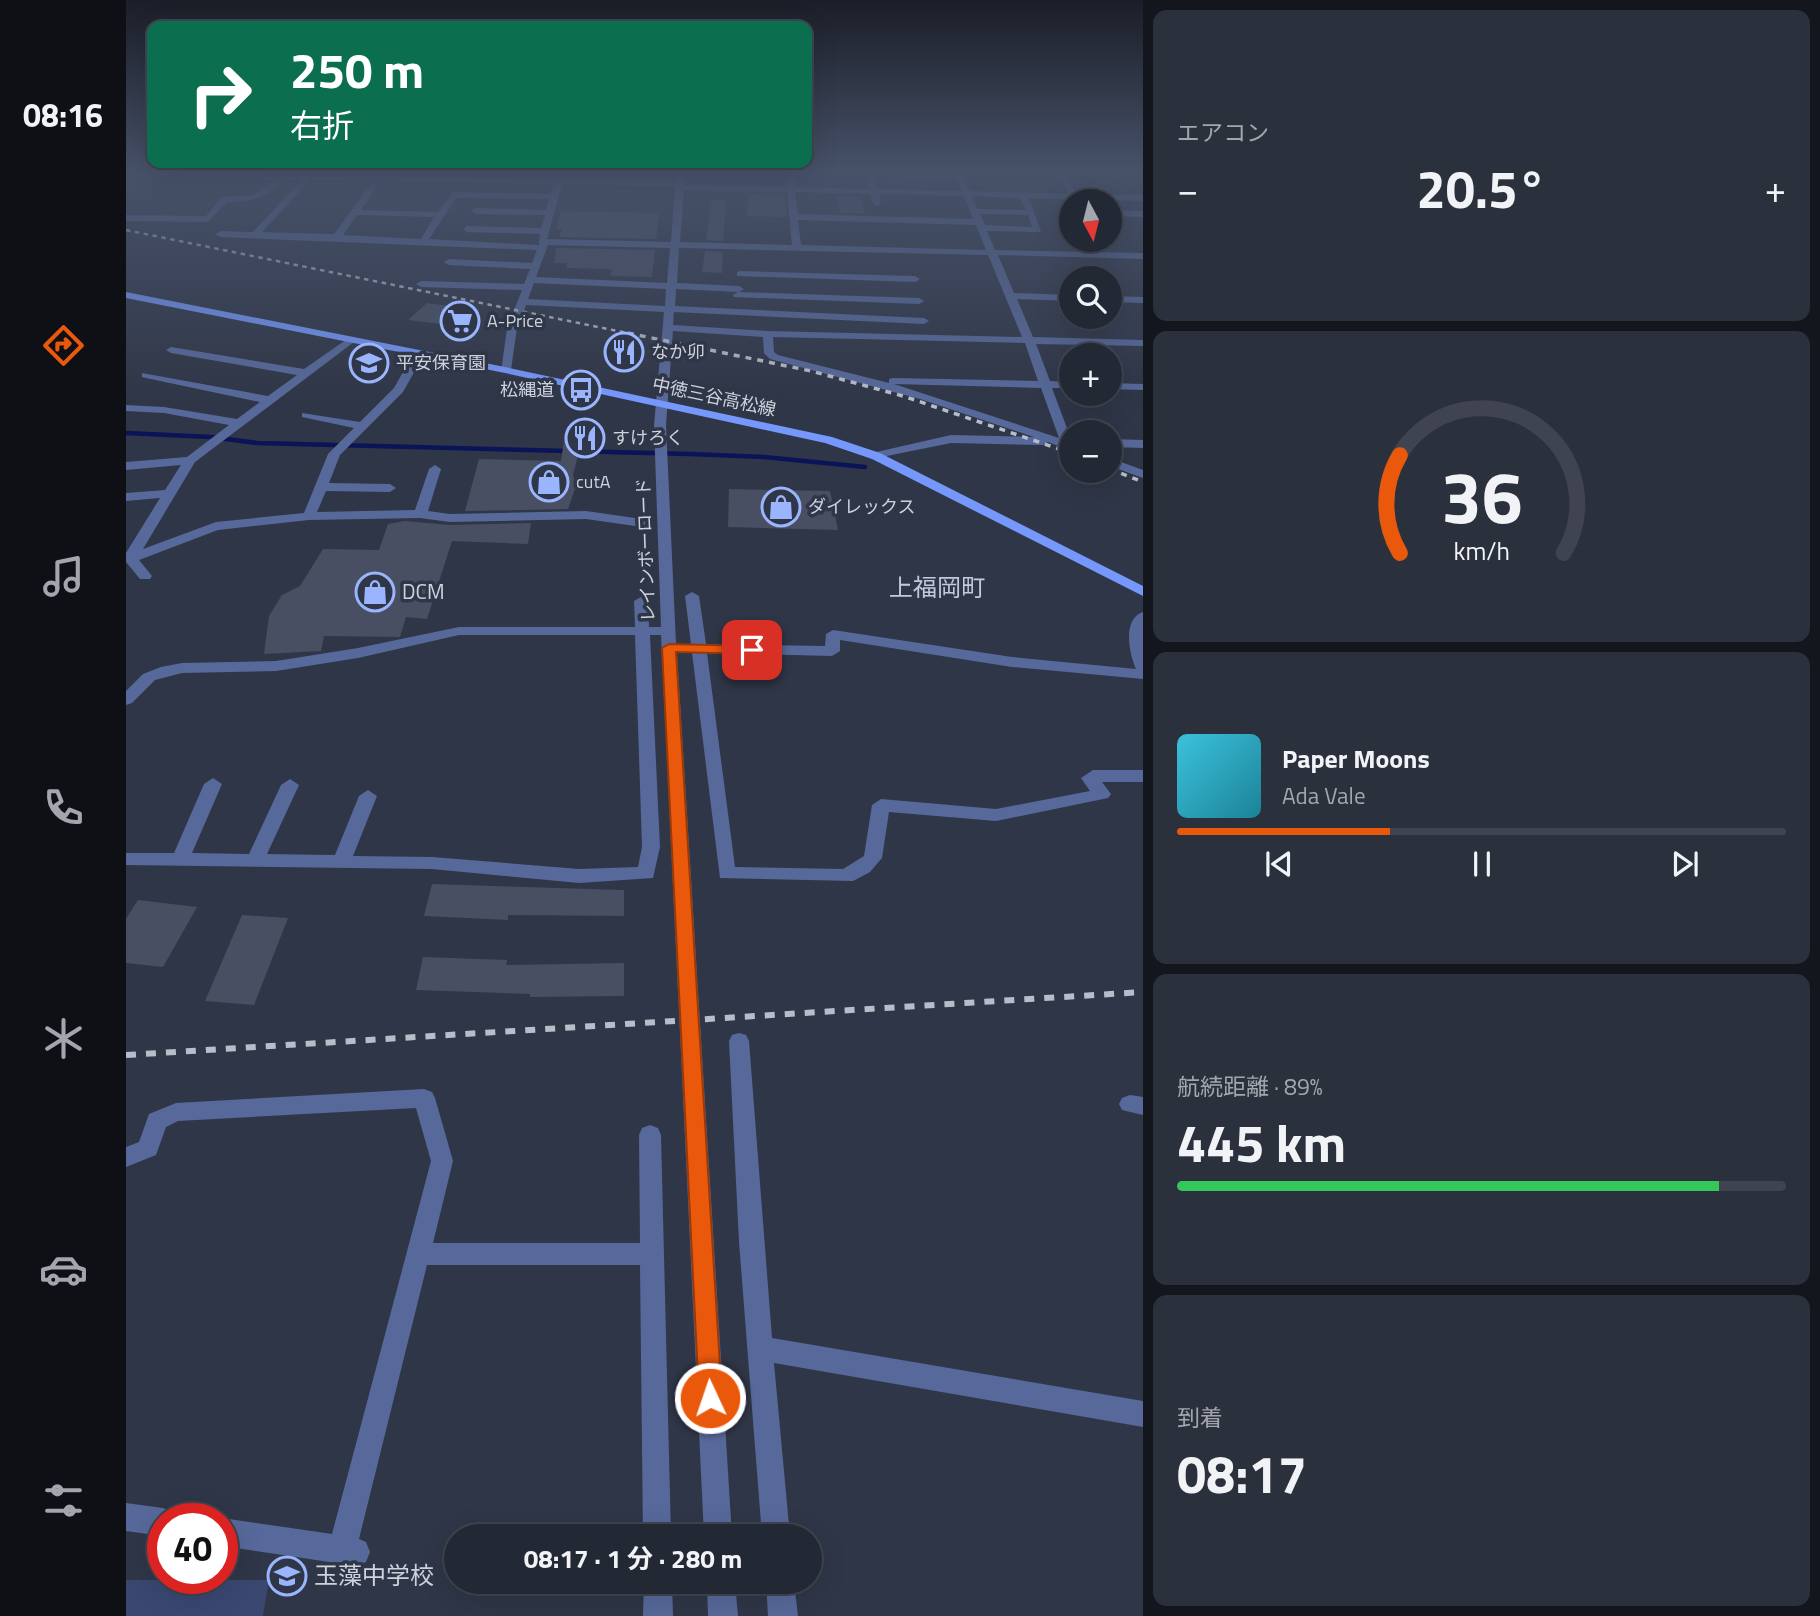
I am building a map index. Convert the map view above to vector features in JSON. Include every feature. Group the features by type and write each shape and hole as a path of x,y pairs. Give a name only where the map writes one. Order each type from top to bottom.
{"main road":[{"name":"中徳三谷高松線","path":"126,295 505,370 828,440 876,456 1143,592"}],"street":[{"path":"457,248 447,266 537,266"},
{"path":"505,370 512,328 543,248"},
{"name":"レインボーロード","path":"674,248 661,403 668,631 717,1524"},
{"path":"741,248 741,256 911,261 909,251"},
{"path":"786,248 991,253 1106,251 1143,256"},
{"path":"989,248 1028,340 1059,424"},
{"path":"737,313 740,269 914,274 927,338"},
{"path":"421,284 670,286 919,301"},
{"path":"1009,296 1059,298"},
{"path":"1122,299 1143,300"},
{"path":"524,302 924,321"},
{"path":"667,328 768,334 1143,343"},
{"path":"768,334 769,353 774,357 872,381 1059,440"},
{"path":"130,558 190,460 350,340"},
{"path":"171,350 306,373"},
{"path":"309,516 334,454 399,390 412,365 426,354"},
{"path":"146,375 270,400"},
{"path":"872,381 1059,385"},
{"path":"1122,386 1143,387"},
{"path":"126,408 164,410 237,423"},
{"path":"306,415 363,426"},
{"path":"876,456 951,439 1059,443"},
{"path":"1122,443 1143,444"},
{"path":"126,466 190,460"},
{"path":"1122,466 1143,474"},
{"path":"420,514 435,469"},
{"path":"321,487 390,488"},
{"path":"126,497 168,494"},
{"path":"130,558 216,526 309,516 420,514 450,518 586,515 642,523"},
{"path":"130,558 145,576"},
{"path":"692,596 727,873 846,876 864,867 873,858 881,806 996,815 1102,794 1090,778 1093,776 1143,776"},
{"path":"126,859 454,864 579,876 646,873 651,847 641,601"},
{"path":"1143,616 1136,630 1135,647 1143,668"},
{"path":"126,700 149,677 172,670 276,666 358,653 459,631 668,631"},
{"path":"669,648 832,651 833,635 1012,662 1143,674"},
{"path":"180,860 213,784"},
{"path":"255,861 290,785"},
{"path":"341,862 368,796"},
{"path":"739,1041 775,1524"},
{"path":"126,1157 148,1148 157,1121 176,1112 424,1098 442,1161 349,1551 238,1534"},
{"path":"650,1135 657,1524"},
{"path":"418,1254 650,1254"},
{"path":"760,1348 1143,1414"},
{"path":"126,1517 147,1520"},
{"path":"658,1594 659,1616"},
{"path":"722,1594 723,1616"},
{"path":"781,1594 783,1616"}],"shaded area":[{"path":"126,1580 147,1580 147,1594 238,1594 238,1580 269,1580 263,1616 126,1616"}],"building":[{"path":"556,248 655,250 652,277 610,276 612,269 566,268 567,263 554,263"},
{"path":"705,251 723,252 722,273 702,272"},
{"path":"427,303 473,309 450,325 408,320"},
{"path":"565,433 584,433 573,475 576,486 568,509 465,511 479,459 561,461"},
{"path":"729,489 830,491 838,530 728,527"},
{"path":"405,521 450,525 531,523 528,544 452,541 427,619 406,617 400,637 324,636 321,651 264,654 269,616 282,595 300,586 323,549 379,550 388,524"},
{"path":"432,884 624,890 624,916 508,915 508,920 424,916"},
{"path":"138,900 197,907 163,967 126,963 126,919"},
{"path":"242,915 288,918 254,1005 205,1001"},
{"path":"423,957 507,960 506,965 624,963 624,996 530,997 530,994 416,990"}],"waterway":[{"path":"126,433 211,437 257,443 764,457 865,467"}],"railway":[{"path":"216,248 637,335"},
{"path":"628,333 811,371 903,396 1059,449"},
{"path":"1122,474 1143,482"},
{"path":"126,1055 1143,992"}],"place":[{"name":"A-Price","path":"460,321"},
{"name":"なか卯","path":"624,352"},
{"name":"平安保育園","path":"369,363"},
{"name":"松縄道","path":"581,390"},
{"name":"すけろく","path":"585,438"},
{"name":"cutA","path":"549,482"},
{"name":"ダイレックス","path":"781,507"},
{"name":"DCM","path":"375,592"},
{"name":"玉藻中学校","path":"287,1576"}],"district":[{"name":"上福岡町","path":"937,588"}],"route":[{"path":"710,1398 669,648 752,650"}]}
